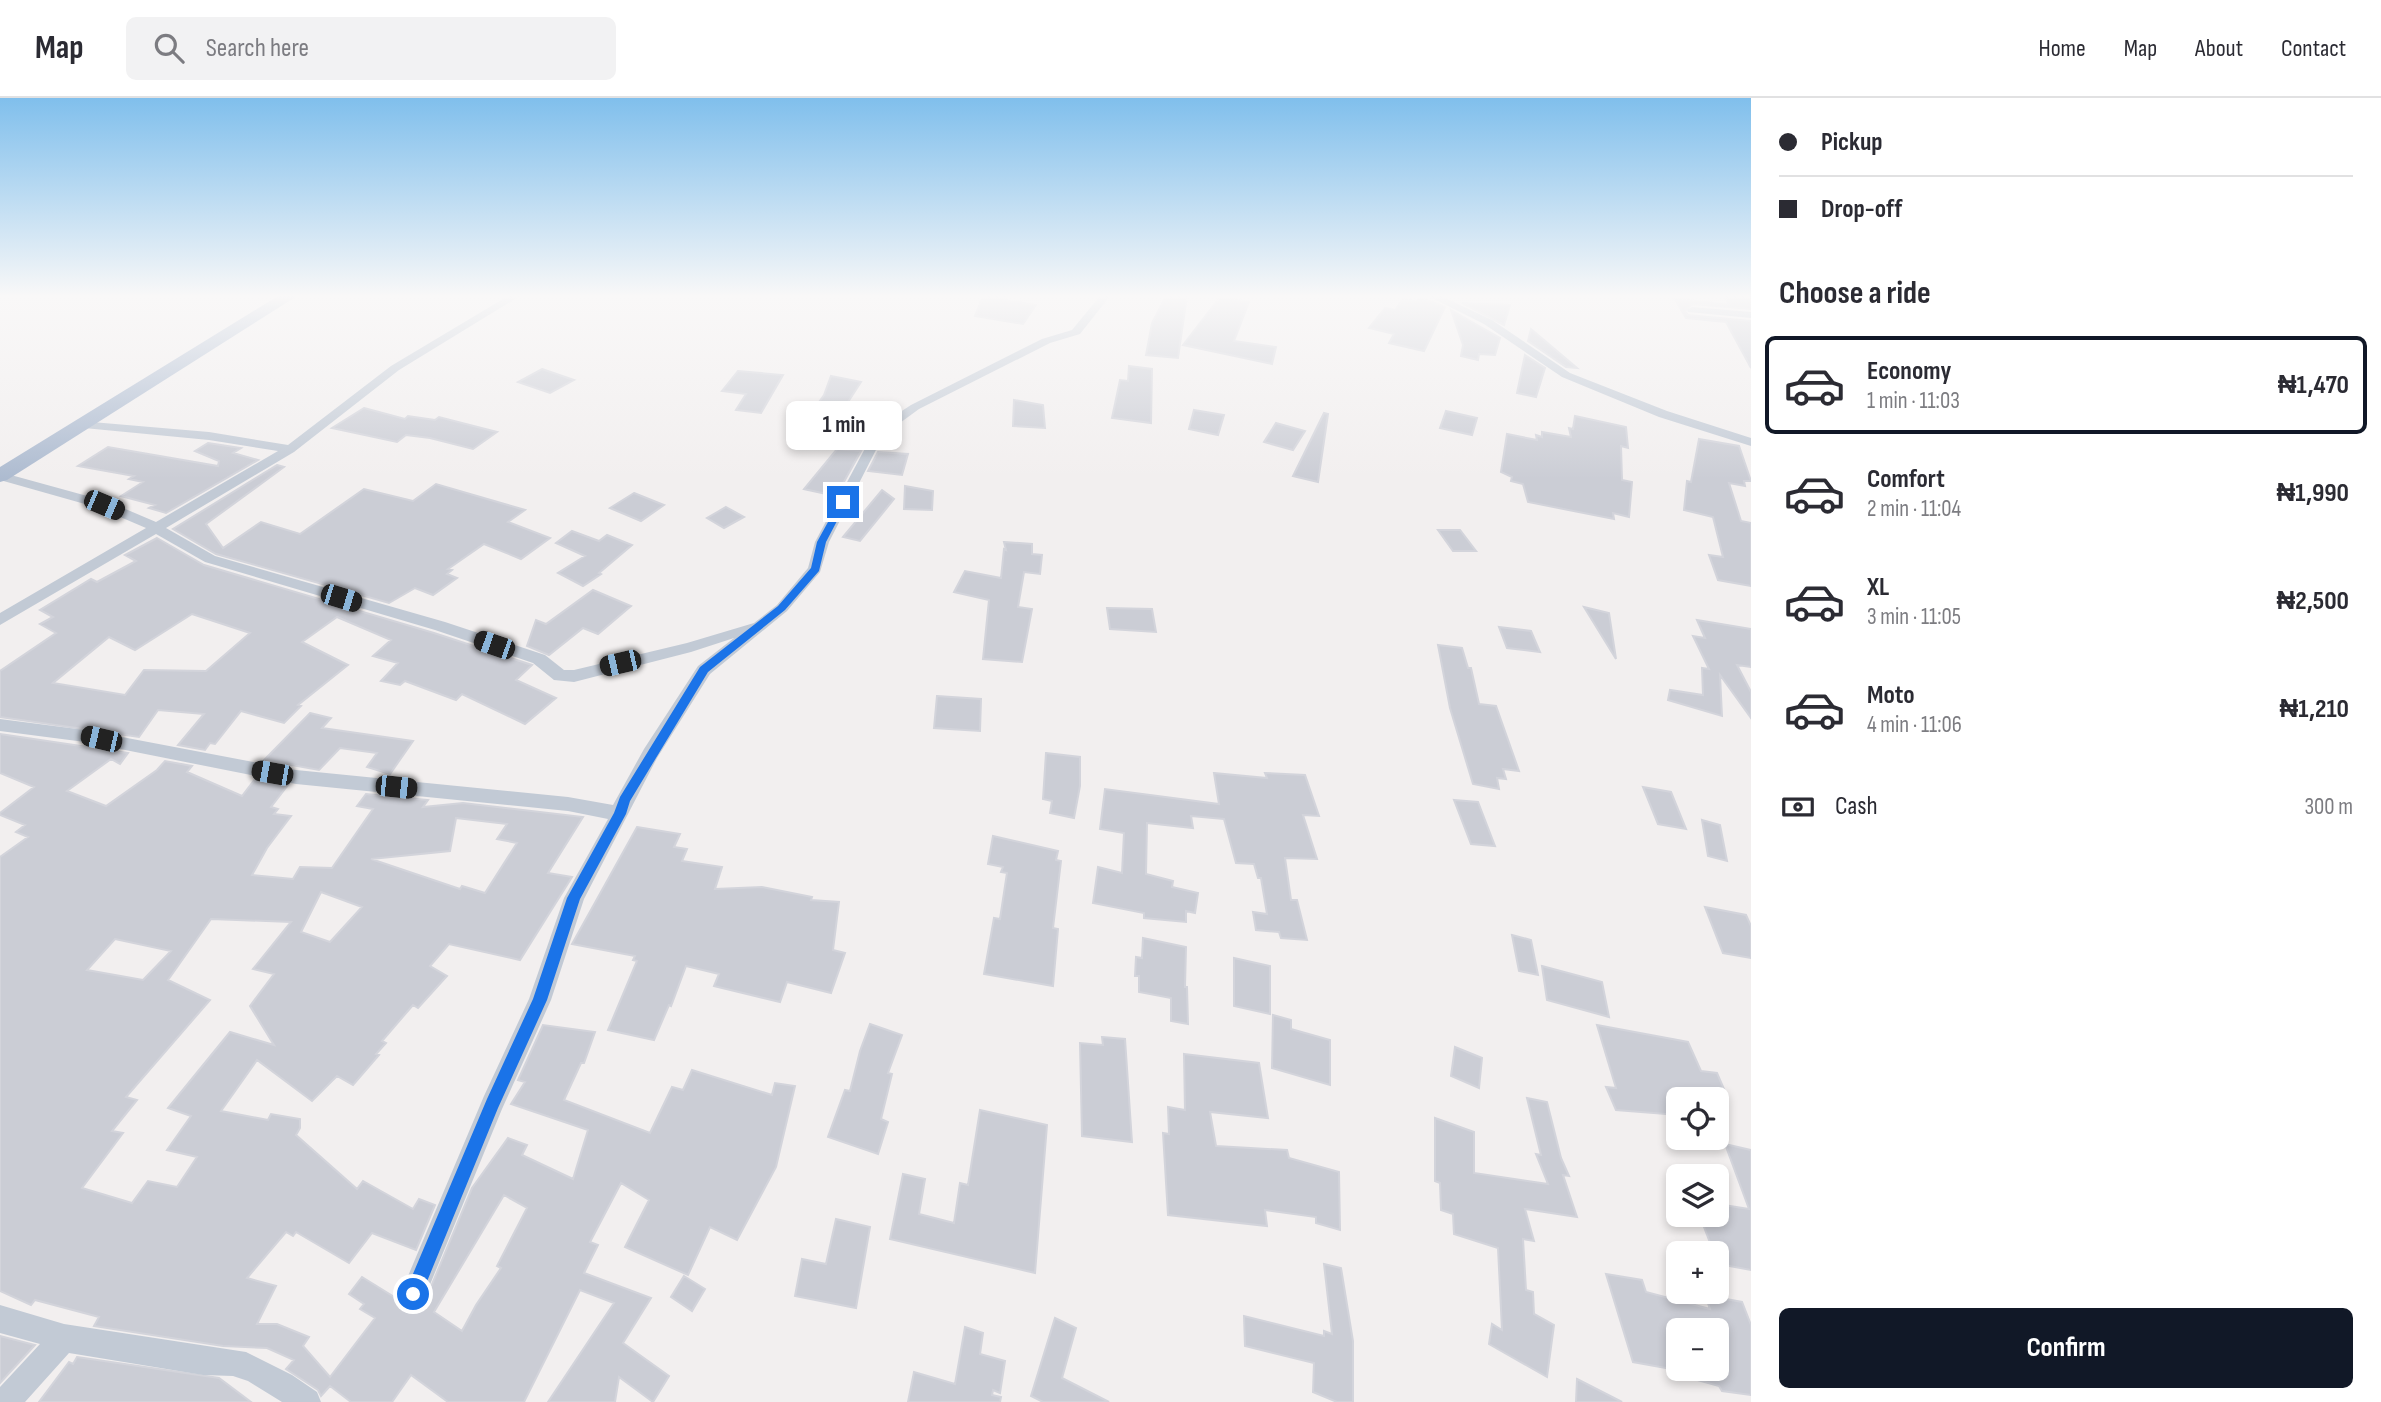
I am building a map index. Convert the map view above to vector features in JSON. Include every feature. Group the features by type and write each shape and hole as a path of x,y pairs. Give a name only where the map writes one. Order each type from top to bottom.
{"main road":[{"path":"0,476 192,357"}],"street":[{"path":"0,620 290,450 395,368 414,357"},
{"path":"413,1294 487,1117 540,1000 573,898 644,765 704,670 782,608 815,569 822,542 875,441 889,425 915,407 1014,357"},
{"path":"1540,357 1566,374 1663,414 1751,442"},
{"path":"84,424 209,436 290,450"},
{"path":"0,476 104,505 157,528 210,559 440,626 539,659 560,676 575,676 691,647 762,624"},
{"path":"0,725 85,736 296,777 532,800 620,814"},
{"path":"0,1318 64,1338 203,1361 225,1359 245,1363 307,1402"},
{"path":"6,1402 64,1338"}],"building":[{"path":"1239,357 1274,357 1272,364"},
{"path":"1525,357 1528,357 1545,368 1536,397 1517,393"},
{"path":"1551,357 1564,357 1577,368 1566,367"},
{"path":"1745,357 1751,357 1751,368"},
{"path":"1129,366 1152,369 1151,423 1112,418 1120,380 1128,381"},
{"path":"542,369 574,380 550,393 518,382"},
{"path":"738,371 783,375 761,413 736,410 746,394 722,391"},
{"path":"831,376 861,382 826,436 803,432 813,420 807,419 824,395"},
{"path":"1014,400 1043,405 1045,428 1013,426"},
{"path":"364,408 405,419 408,416 435,420 439,417 497,432 473,449 430,438 406,435 397,442 332,428"},
{"path":"1194,410 1224,415 1218,435 1189,429"},
{"path":"1446,411 1477,418 1472,435 1440,428"},
{"path":"1324,413 1328,414 1318,482 1293,476"},
{"path":"1575,416 1626,427 1628,448 1621,446 1622,480 1632,482 1629,517 1613,513 1614,519 1528,502 1523,484 1511,481 1512,477 1501,472 1507,434 1537,440 1536,435 1542,437 1542,432 1571,437 1569,428 1573,429"},
{"path":"836,423 861,427 847,447 822,442"},
{"path":"1276,423 1305,431 1293,450 1264,442"},
{"path":"1699,439 1739,446 1751,481 1744,481 1745,486 1729,483 1741,521 1751,523 1751,586 1718,580 1709,555 1723,557 1713,517 1684,510 1687,481 1691,482"},
{"path":"208,443 241,448 233,453 258,460 166,513 149,508 155,505 121,496 143,482 129,479 134,476 78,466 108,447 218,466 219,461 195,451"},
{"path":"837,449 861,451 836,496 804,489"},
{"path":"878,452 908,454 902,475 868,471"},
{"path":"277,465 284,467 206,524 223,548 261,522 300,534 364,489 413,501 436,484 525,510 508,522 550,538 521,559 484,544 448,569 452,570 447,574 457,578 433,595 415,588 389,603 216,554 173,529"},
{"path":"905,486 933,491 932,510 904,509"},
{"path":"882,490 894,499 860,541 843,537"},
{"path":"634,493 664,505 641,521 610,508"},
{"path":"726,507 744,517 724,528 707,518"},
{"path":"1438,530 1460,530 1476,551 1453,551"},
{"path":"572,531 599,541 607,535 632,545 599,573 601,574 583,586 558,573 585,556 556,543"},
{"path":"157,538 204,565 532,665 516,680 556,698 525,724 462,694 456,700 405,681 400,685 381,681 398,663 373,656 391,640 337,617 302,642 348,665 298,705 301,706 284,723 241,711 215,744 210,743 205,750 178,745 204,714 158,710 139,737 0,717 0,671 56,633 40,624 53,617 40,610 91,579 97,582 136,561 125,555","holes":["192,614 250,633 206,671 144,670 125,695 53,683 109,637 135,650"]},
{"path":"1004,542 1032,544 1032,554 1042,555 1040,574 1024,572 1018,607 1032,609 1022,662 983,659 989,600 954,592 965,571 1001,578 1004,549 1006,550"},
{"path":"593,590 631,606 598,634 583,628 549,655 527,646 536,620 546,624"},
{"path":"1584,607 1609,613 1616,659"},
{"path":"1107,608 1152,609 1156,632 1110,629"},
{"path":"1697,620 1751,629 1751,667 1737,665 1751,692 1751,718 1720,675 1722,716 1668,700 1670,690 1703,695 1702,668 1709,669 1693,636 1705,638"},
{"path":"1499,627 1531,631 1540,652 1507,648"},
{"path":"1438,645 1462,648 1468,668 1471,668 1479,704 1496,706 1519,771 1503,769 1506,779 1497,778 1499,789 1473,784 1450,708"},
{"path":"937,696 981,699 980,731 934,728"},
{"path":"310,713 331,718 322,728 413,741 390,774 367,767 377,753 340,748 319,770 264,760"},
{"path":"0,734 128,753 120,764 111,759 67,791 106,806 157,770 165,761 192,766 187,772 242,796 255,779 288,785 271,807 278,809 274,814 291,816 267,848 252,875 293,879 300,867 332,868 373,809 357,806 366,794 428,800 423,807 463,803 583,817 548,873 572,877 520,960 449,944 430,966 447,976 418,1008 413,1005 382,1041 386,1043 376,1054 379,1055 353,1085 337,1076 312,1101 257,1060 221,1111 268,1120 271,1114 300,1119 300,1128 296,1135 357,1189 363,1181 413,1209 419,1199 435,1205 416,1250 372,1233 349,1263 296,1232 293,1236 286,1232 247,1278 276,1286 257,1324 277,1324 309,1337 303,1346 330,1377 375,1318 360,1309 364,1304 349,1294 362,1277 399,1300 403,1306 412,1310 423,1306 472,1188 508,1138 527,1145 522,1155 573,1179 588,1130 511,1104 525,1082 518,1080 543,1025 595,1032 584,1063 581,1063 564,1100 650,1133 672,1087 683,1090 692,1070 772,1095 775,1083 795,1086 776,1167 737,1240 710,1227 688,1275 625,1247 649,1200 621,1183 590,1242 598,1245 584,1273 651,1298 623,1343 669,1376 653,1402 619,1377 615,1402 548,1402 614,1303 580,1290 524,1402 448,1402 411,1375 392,1402 351,1402 330,1386 321,1396 318,1390 286,1369 294,1360 267,1348 223,1346 94,1326 99,1317 35,1300 31,1305 0,1291 0,857 28,837 16,832 25,825 0,813 34,787 0,773","holes":["456,818 507,824 497,839 517,843 485,893 462,886 460,889 371,859 450,851","321,892 362,907 330,942 301,932","211,919 291,922 253,969 274,974 250,1006 274,1045 230,1032 168,1108 191,1116 167,1150 197,1157 177,1187 148,1181 132,1203 82,1188 123,1133 112,1131 137,1100 126,1097 210,1000 168,980","115,939 171,951 143,980 87,970","504,1195 527,1208 497,1266 501,1268 462,1331 434,1312"]},
{"path":"1046,753 1080,757 1080,786 1074,818 1050,813 1052,801 1043,799"},
{"path":"1214,773 1267,778 1265,773 1305,775 1319,816 1303,815 1317,859 1285,858 1291,900 1297,900 1307,940 1281,938 1279,932 1256,930 1253,912 1267,914 1261,878 1258,878 1254,864 1236,863 1224,819 1191,816 1193,828 1147,823 1146,874 1173,881 1172,887 1198,893 1195,913 1186,911 1186,922 1144,918 1144,913 1093,903 1098,867 1122,873 1124,833 1100,829 1105,789 1219,804"},
{"path":"1643,787 1671,792 1686,829 1658,824"},
{"path":"1454,800 1478,802 1495,846 1471,844"},
{"path":"1702,820 1720,825 1727,861 1708,856"},
{"path":"637,827 680,834 674,847 687,849 682,861 722,867 715,889 762,887 812,897 811,900 839,902 833,950 845,953 831,993 787,982 780,1002 714,986 719,974 686,966 671,1006 669,1005 654,1040 608,1030 637,961 633,960 635,956 572,944"},
{"path":"993,836 1058,851 1056,860 1061,861 1053,928 1058,929 1053,986 984,974 994,918 1000,919 1007,873 1001,872 1003,867 988,864"},
{"path":"1705,907 1746,915 1751,926 1751,958 1723,953"},
{"path":"1512,935 1531,940 1538,975 1519,971"},
{"path":"1143,938 1186,947 1188,1024 1171,1021 1171,998 1139,992 1139,976 1135,976 1136,957 1142,958"},
{"path":"1234,958 1270,966 1270,1014 1234,1006"},
{"path":"1542,966 1602,982 1609,1017 1547,1000"},
{"path":"1273,1015 1291,1020 1291,1029 1330,1040 1330,1085 1272,1068"},
{"path":"870,1024 902,1035 888,1073 892,1074 881,1119 888,1122 878,1154 828,1137 845,1090 850,1091"},
{"path":"1597,1025 1688,1042 1701,1071 1717,1073 1723,1087 1666,1087 1666,1114 1616,1110 1606,1087 1616,1088"},
{"path":"1102,1037 1125,1039 1132,1142 1082,1136 1080,1043 1103,1045"},
{"path":"1455,1047 1482,1058 1479,1088 1451,1076"},
{"path":"1184,1054 1259,1063 1268,1118 1210,1112 1216,1146 1287,1150 1289,1158 1339,1172 1340,1230 1316,1223 1316,1217 1265,1210 1267,1226 1168,1215 1163,1133 1169,1134 1168,1107 1185,1110"},
{"path":"1527,1098 1547,1102 1561,1158 1569,1176 1563,1175 1577,1217 1525,1209 1534,1241 1523,1239 1526,1290 1533,1292 1534,1314 1554,1325 1547,1377 1489,1344 1492,1324 1502,1330 1498,1248 1454,1234 1453,1214 1441,1210 1440,1183 1435,1181 1435,1118 1474,1132 1474,1173 1548,1184 1536,1154 1541,1155"},
{"path":"980,1110 1047,1125 1035,1273 890,1239 903,1174 925,1179 919,1214 954,1223 960,1183 968,1185"},
{"path":"1729,1145 1751,1150 1751,1270 1729,1266 1729,1241 1709,1241 1704,1227 1729,1227 1729,1206 1749,1209 1727,1150"},
{"path":"836,1219 870,1227 856,1308 795,1296 802,1259 826,1264"},
{"path":"1324,1264 1341,1268 1353,1341 1353,1402 1337,1402 1313,1392 1314,1363 1245,1346 1244,1316 1324,1336 1324,1331 1332,1334"},
{"path":"1606,1274 1642,1280 1646,1292 1666,1297 1666,1304 1691,1304 1710,1309 1708,1304 1729,1304 1729,1300 1742,1302 1751,1325 1751,1395 1722,1391 1719,1386 1701,1381 1729,1381 1729,1318 1666,1318 1666,1368 1633,1362"},
{"path":"684,1276 705,1289 692,1311 671,1297"},
{"path":"1055,1318 1076,1328 1062,1378 1109,1402 1043,1402 1031,1396"},
{"path":"965,1327 983,1333 980,1354 1005,1361 1000,1393 993,1390 992,1395 1001,1397 1000,1402 908,1402 914,1372 955,1384"},
{"path":"0,1336 35,1345 0,1383"},
{"path":"77,1357 219,1378 251,1402 39,1402 69,1362 73,1364"},
{"path":"1577,1379 1622,1402 1576,1402"}],"route":[{"path":"413,1294 492,1104 540,1000 573,898 620,814 624,800 704,670 782,608 815,569 822,542 843,502"}]}
